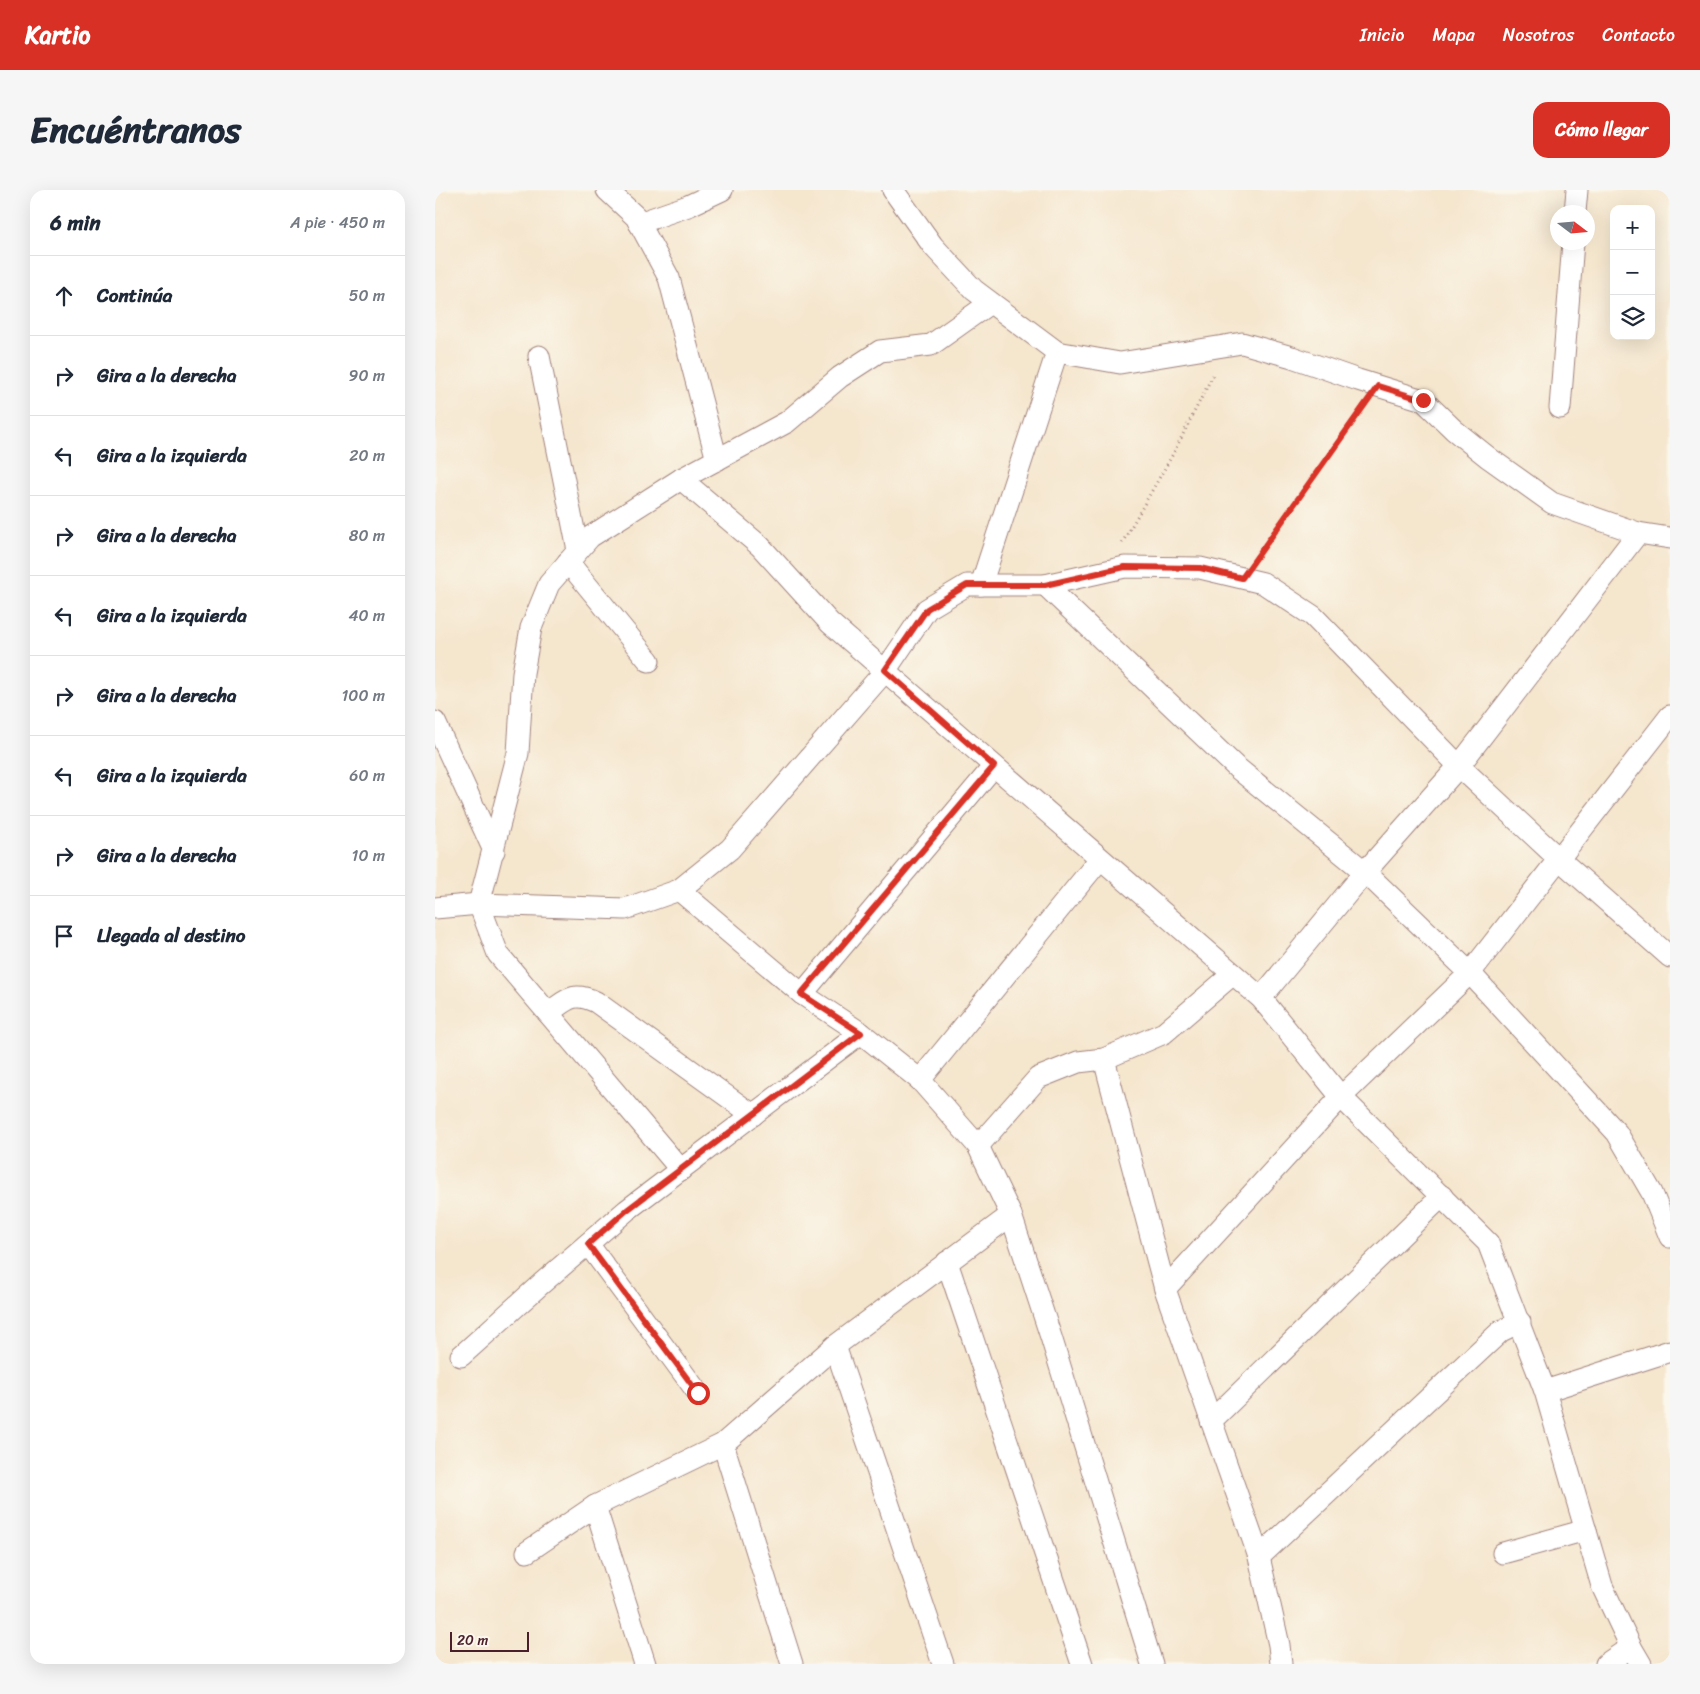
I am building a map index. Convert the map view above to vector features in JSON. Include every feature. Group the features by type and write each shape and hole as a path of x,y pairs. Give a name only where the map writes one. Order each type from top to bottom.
{"street":[{"path":"607,190 636,218 669,278 717,460"},
{"path":"639,223 688,206 722,190"},
{"path":"893,190 933,246 974,290 1057,352 1120,363 1242,343 1292,357 1423,400 1461,436 1552,503 1637,533 1670,538"},
{"path":"1576,205 1577,190"},
{"path":"1560,408 1572,250"},
{"path":"681,1170 498,954 479,904 519,753 523,672 531,628 549,584 589,537 681,479 787,422 840,377 880,351 931,345 990,303"},
{"path":"981,585 1057,352"},
{"path":"539,356 573,556 649,661"},
{"path":"681,479 760,546 830,623 1261,998 1341,1097 1488,1243 1545,1391 1601,1586 1636,1655 1606,1664"},
{"path":"1261,998 1365,872 1459,766 1637,533"},
{"path":"435,908 479,904 625,909 679,890 730,849 885,670 927,609 967,585 1045,585 1125,567 1200,568 1263,583 1313,616 1459,766 1559,859 1667,949"},
{"path":"1045,585 1236,767 1365,872 1470,973 1617,1133 1652,1193 1670,1237"},
{"path":"1165,1289 1341,1097 1470,973 1670,716"},
{"path":"435,722 494,851"},
{"path":"801,994 994,766"},
{"path":"920,1080 1100,858"},
{"path":"679,890 801,994 861,1033 920,1080 978,1146 1011,1215 1153,1664"},
{"path":"978,1146 1038,1078 1078,1062 1104,1059 1164,1033 1233,974"},
{"path":"548,1013 571,998 583,996 596,1002 753,1115"},
{"path":"461,1356 627,1210 861,1033"},
{"path":"1104,1059 1165,1289 1259,1556 1279,1645 1281,1664"},
{"path":"1211,1421 1442,1196"},
{"path":"527,1552 595,1506 723,1444 835,1346 1011,1215"},
{"path":"588,1244 698,1393"},
{"path":"947,1262 1082,1664"},
{"path":"1259,1556 1501,1331 1519,1322"},
{"path":"835,1346 943,1664"},
{"path":"1545,1391 1670,1351"},
{"path":"723,1444 792,1664"},
{"path":"595,1506 645,1664"},
{"path":"1503,1553 1586,1530"}],"path":[{"path":"1105,571 1173,454 1228,346"},
{"path":"1242,578 1378,386"}],"route":[{"path":"698,1393 588,1244 627,1210 861,1033 801,994 994,766 885,670 927,609 967,585 1045,585 1125,567 1200,568 1242,578 1378,386 1423,400"}]}
